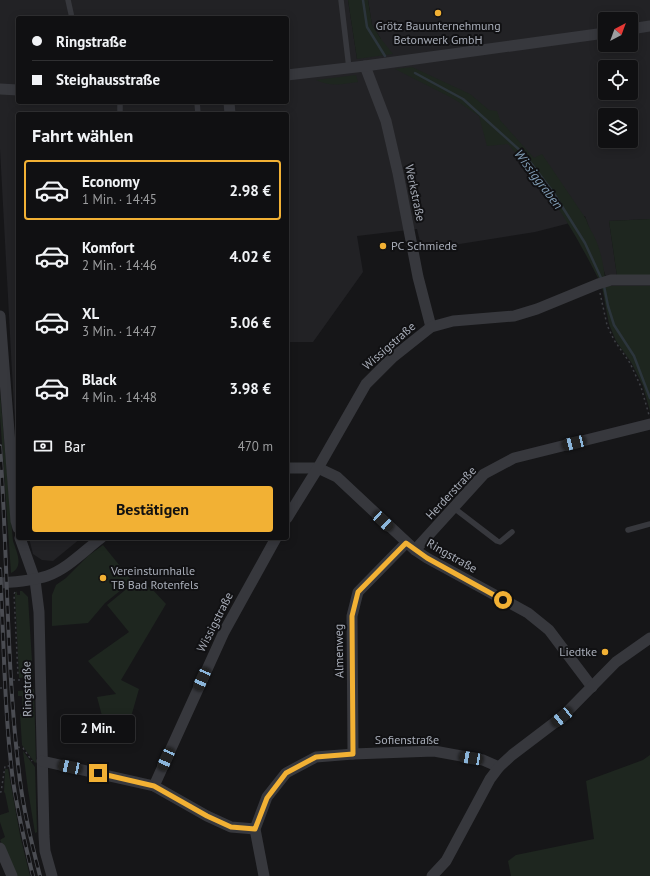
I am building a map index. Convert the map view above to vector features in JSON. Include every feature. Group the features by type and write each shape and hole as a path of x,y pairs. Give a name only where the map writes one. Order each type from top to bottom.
{"street":[{"path":"638,28 650,26"},
{"path":"289,75 350,68 598,34"},
{"name":"Werkstraße","path":"365,66 386,121 398,173 418,277 431,327"},
{"path":"0,89 16,90"},
{"name":"Wissigstraße","path":"289,515 318,468 366,384 392,358 431,327 453,321 514,316 537,309 611,280 650,280"},
{"path":"0,316 16,521"},
{"name":"Herderstraße","path":"415,550 484,474 514,458 650,424"},
{"name":"Ringstraße","path":"289,468 318,468 337,477 415,550 528,613 549,630 592,687"},
{"name":"Ringstraße","path":"21,540 35,580 39,612 45,851 52,876"},
{"path":"0,583 35,580 56,572 98,540"},
{"name":"Wissigstraße","path":"154,786 224,632 275,540"},
{"name":"Almenweg","path":"353,754 352,616 358,592 406,543"},
{"path":"432,876 446,861 490,779 500,766 562,717 616,662 650,638"},
{"name":"Sofienstraße","path":"255,829 267,798 286,773 316,757 434,751 483,760 500,766"},
{"path":"42,763 154,786 207,816 231,827 255,829 264,876"},
{"path":"0,848 12,876"}],"lane":[{"path":"68,0 72,16"},
{"path":"341,0 350,68"},
{"path":"454,508 497,541 500,542 512,532"},
{"path":"628,530 650,524"}],"path":[{"path":"598,284 607,325 614,340 630,363 641,387 650,420"},
{"path":"16,674 18,675 14,594 18,589 17,581"},
{"path":"13,680 26,680"},
{"path":"18,748 23,748 34,764 42,763"},
{"path":"0,792 2,792 5,766 9,766"}],"shaded area":[{"path":"0,0 348,0 357,59 381,39 372,25 368,0 650,0 650,219 609,221 617,276 606,277 585,216 570,223 535,232 422,250 417,229 357,236 363,272 313,342 289,342 289,112 16,112 16,431 0,149"},
{"path":"348,0 368,0 372,25 393,54 357,59"},
{"path":"412,67 470,94 489,110 497,111 500,120 534,158 542,154 586,219 599,250 605,277 599,280 579,242 557,206 536,177 508,144 487,146 479,116 454,99 395,69"},
{"path":"356,75 358,82 348,84 326,84 316,80"},
{"path":"650,219 650,277 617,276 609,221"},
{"path":"650,286 650,411 643,386 631,362 616,341 609,324 602,287"},
{"path":"0,392 13,541 18,559 17,567 11,573 0,416"},
{"path":"30,540 79,540 53,561 42,560 33,554"},
{"path":"103,545 132,581 105,603 88,623 52,626 52,595 56,585 66,578 88,556"},
{"path":"135,582 151,588 166,604 121,680 139,689 129,724 106,731 97,697 116,694 88,661 129,632 107,605"},
{"path":"17,591 17,595 20,595 20,591 22,591 28,597 33,677 19,678 15,594"},
{"path":"34,689 35,763 22,745 20,714 23,714 22,696 18,696 18,691"},
{"path":"23,751 35,767 37,832 35,833 28,790"},
{"path":"650,755 650,876 511,876 508,861 516,855 594,839 586,781 643,760"},
{"path":"5,769 8,769 20,835 30,876 16,876 0,840 5,837 0,822 0,815 9,812 4,792"}],"waterway":[{"path":"363,0 367,27 385,56"},
{"name":"Wissiggraben","path":"415,73 463,99 524,154 553,192 585,243 602,280"},
{"name":"Wissiggraben","path":"604,286 614,325 634,356 650,398"}],"railway":[{"path":"0,446 15,739 24,805 40,876"},
{"path":"0,569 10,754 17,805 33,876"}],"place":[{"name":"Grötz Bauunternehmung Betonwerk GmbH","path":"438,13"},
{"name":"PC Schmiede","path":"383,246"},
{"name":"Vereinsturnhalle TB Bad Rotenfels","path":"103,578"},
{"name":"Liedtke","path":"605,652"}],"route":[{"path":"98,773 154,786 207,816 231,827 255,829 267,798 286,773 316,757 353,754 352,616 358,592 366,582 406,543 427,558 503,600"}]}
